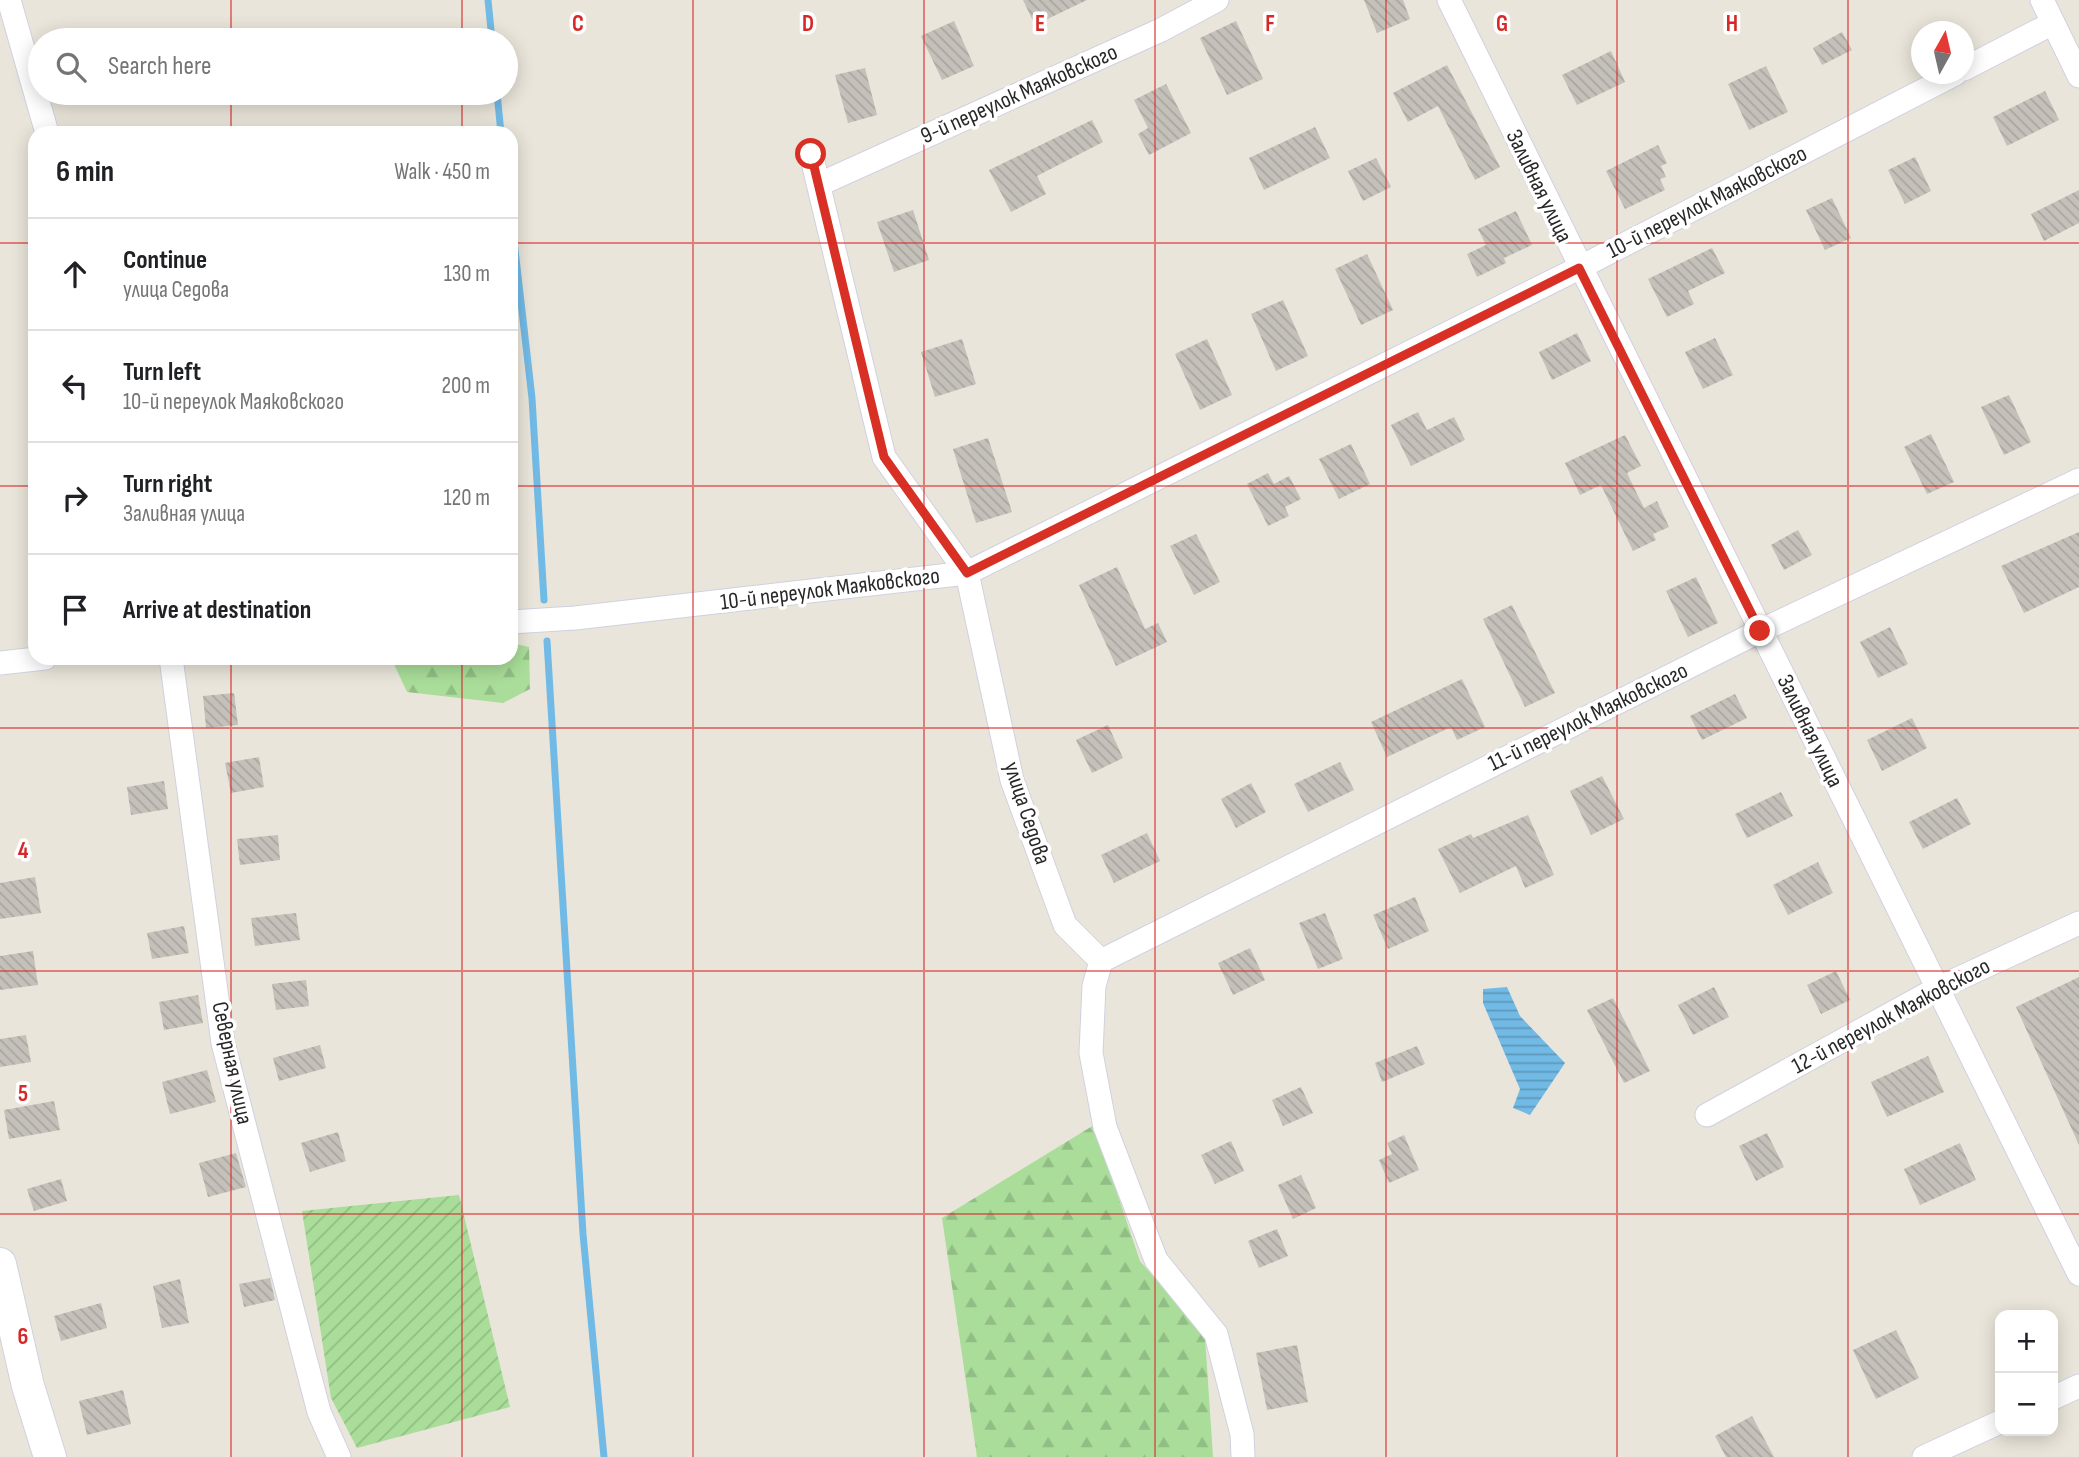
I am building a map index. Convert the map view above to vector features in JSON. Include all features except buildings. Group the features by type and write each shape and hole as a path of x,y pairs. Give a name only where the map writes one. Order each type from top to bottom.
{"street":[{"path":"9,0 28,66"},
{"name":"9-й переулок Маяковского","path":"820,184 1161,30 1217,0"},
{"name":"Заливная улица","path":"1448,0 2079,1274"},
{"path":"2042,0 2079,76"},
{"path":"1974,64 2053,23"},
{"name":"10-й переулок Маяковского","path":"518,622 575,618 967,573 1579,268 1936,84"},
{"path":"39,105 45,126"},
{"name":"улица Седова","path":"811,154 884,457 967,573 1012,780 1066,925 1101,961"},
{"name":"11-й переулок Маяковского","path":"1101,961 1760,631 2079,480"},
{"path":"0,663 28,660"},
{"name":"Северная улица","path":"172,665 223,1044 319,1412 340,1457"},
{"name":"12-й переулок Маяковского","path":"1707,1115 1938,988 2079,923"},
{"path":"1101,961 1094,986 1091,1053 1105,1127 1156,1261 1216,1334 1242,1434 1243,1457"},
{"path":"0,1264 28,1385 50,1457"},
{"path":"2058,1396 2079,1386"},
{"path":"1924,1457 1995,1424"}],"green space":[{"path":"518,645 529,647 530,689 503,703 407,692 394,665 518,665"},
{"path":"1094,1125 1140,1261 1205,1337 1213,1457 977,1457 942,1218"},
{"path":"459,1195 510,1407 357,1448 331,1398 302,1211"}],"water":[{"path":"1507,987 1520,1016 1565,1063 1530,1115 1513,1108 1520,1089 1483,1003 1483,989"}],"waterway":[{"path":"488,0 491,28"},
{"path":"498,105 500,126"},
{"path":"518,276 532,398 544,600"},
{"path":"547,641 583,1234 604,1457"}],"route":[{"path":"811,154 884,457 967,573 1579,268 1760,631"}]}
